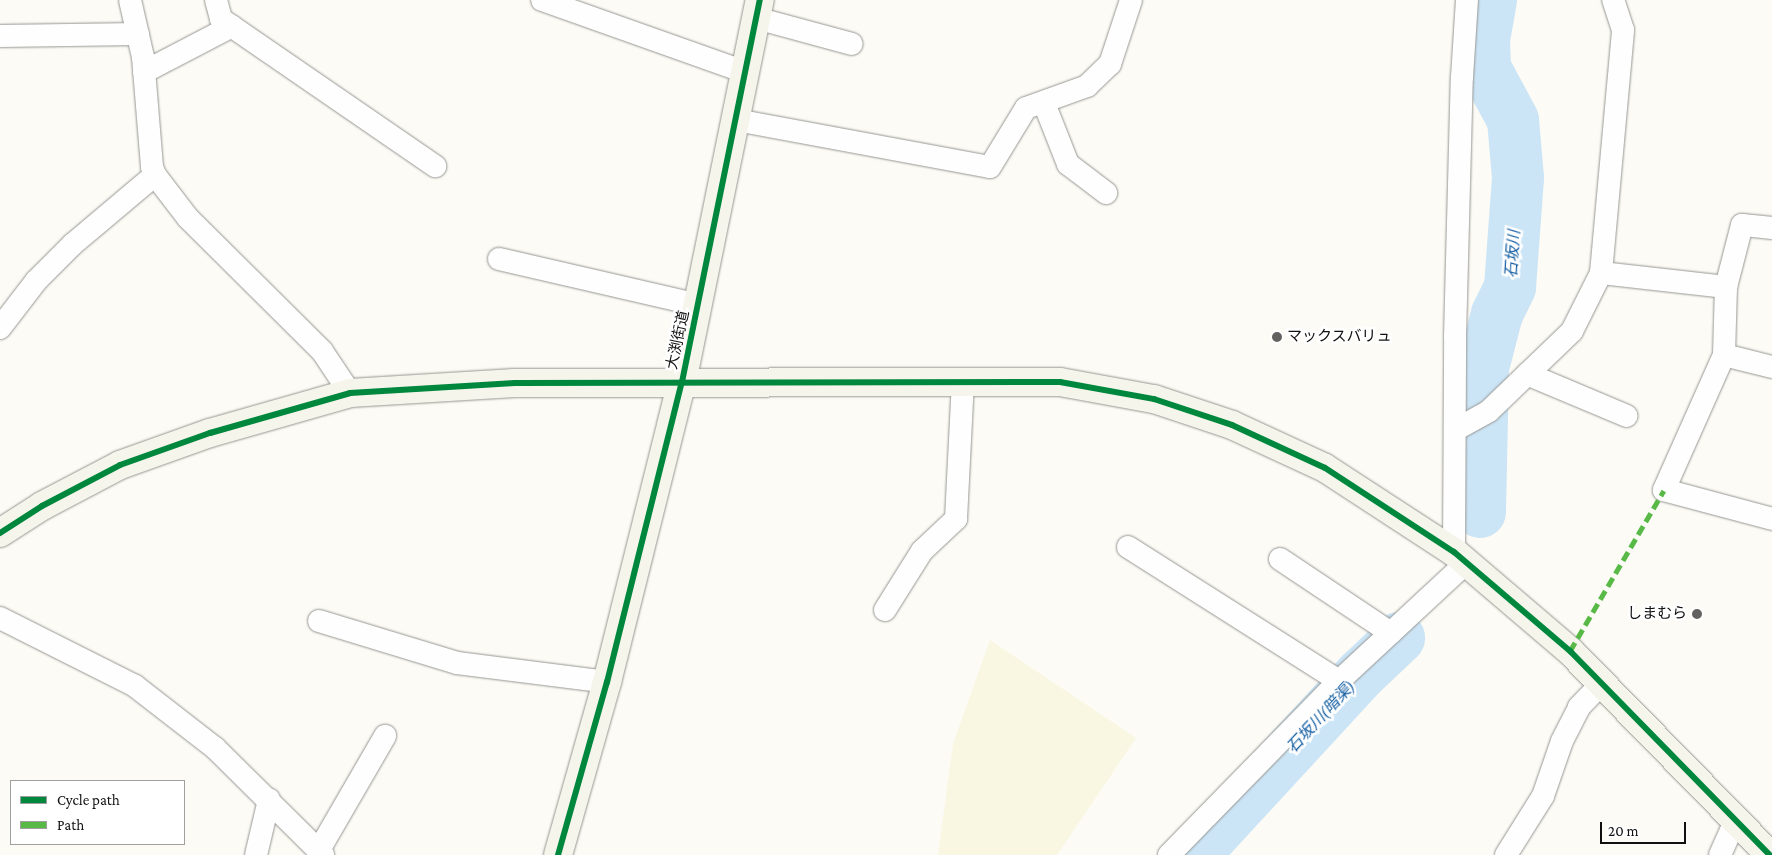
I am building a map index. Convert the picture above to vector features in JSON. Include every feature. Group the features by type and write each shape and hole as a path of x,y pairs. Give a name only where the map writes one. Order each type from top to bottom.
{"street":[{"path":"130,0 144,72 152,166 155,175 188,218 322,351 350,393"},
{"path":"216,0 221,19 435,166"},
{"path":"542,0 745,72"},
{"path":"736,120 990,168 1026,108 1087,86 1110,64 1132,0"},
{"path":"1169,855 1339,680 1391,632 1460,558 1472,420 1462,77 1467,0"},
{"path":"1472,420 1527,374 1572,331 1601,273 1622,30 1613,0"},
{"path":"758,9 852,44"},
{"name":"大渕街道","path":"558,855 608,682 682,382 758,9"},
{"path":"144,72 232,26"},
{"path":"0,36 138,34"},
{"path":"1044,103 1068,164 1106,193"},
{"path":"0,328 36,281 73,244 155,175"},
{"path":"1772,228 1742,225 1726,287 1724,355 1664,490 1772,519"},
{"path":"499,259 699,305"},
{"path":"1601,273 1726,287"},
{"path":"1724,355 1772,367"},
{"path":"1527,374 1627,416"},
{"path":"0,533 42,506 120,465 210,433 350,393 515,384 682,382 797,385 1060,382 1154,399 1232,425 1325,468 1460,558 1570,651 1770,855"},
{"path":"885,610 922,551 956,519 963,384"},
{"path":"1128,547 1339,680"},
{"path":"1280,559 1391,632"},
{"path":"0,618 135,686 215,748 321,853 385,736"},
{"path":"319,620 457,663 608,682"},
{"path":"1506,855 1543,796 1562,742 1579,707 1602,683"},
{"path":"256,855 269,800"},
{"path":"1720,855 1735,821"}],"shaded area":[{"path":"990,640 1136,738 1057,855 938,855 953,744"}],"waterway":[{"name":"石坂川","path":"1480,512 1483,368 1497,314 1510,287 1518,178 1513,120 1485,68 1484,40 1491,0"},
{"name":"石坂川(暗渠)","path":"1194,855 1360,675 1399,638"}],"marked path":[{"path":"1570,651 1664,490"}],"cycle path":[{"path":"558,855 607,682 682,382 760,0"},
{"path":"0,533 42,506 120,465 210,433 350,393 515,383 1060,382 1154,399 1232,425 1325,468 1454,552 1570,651 1770,855"}],"place":[{"name":"マックスバリュ","path":"1277,337"},
{"name":"しまむら","path":"1697,614"}]}
